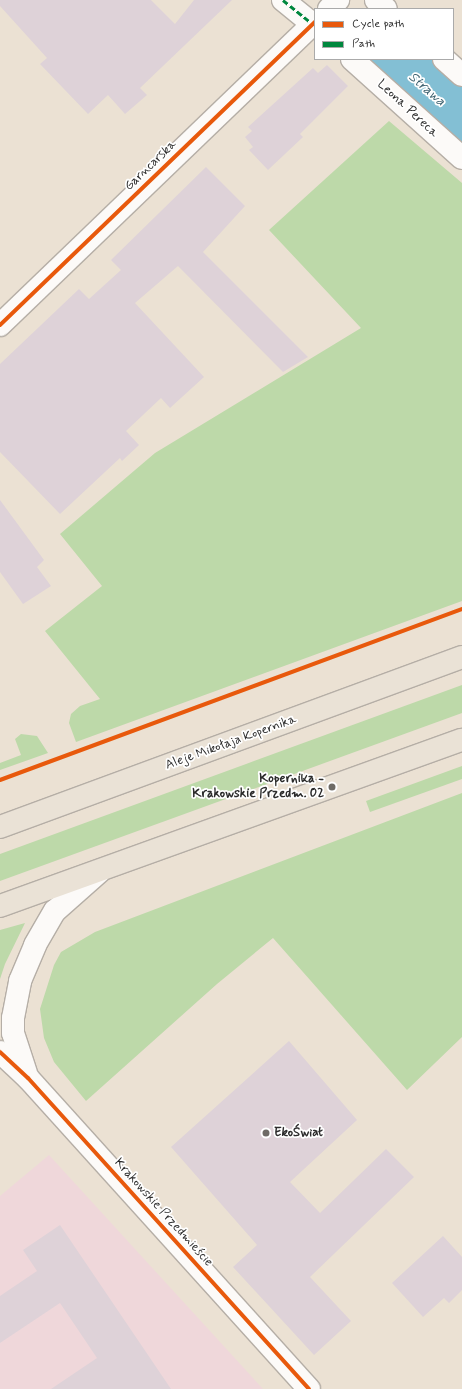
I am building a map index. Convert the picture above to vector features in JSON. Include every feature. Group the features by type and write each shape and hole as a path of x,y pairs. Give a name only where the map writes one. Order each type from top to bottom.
{"main road":[{"name":"Aleje Mikołaja Kopernika","path":"0,827 462,657"},
{"path":"0,906 462,740"}],"street":[{"path":"283,0 314,24"},
{"path":"330,8 338,0"},
{"path":"376,0 385,8"},
{"name":"Garncarska","path":"0,324 314,24"},
{"name":"Leona Pereca","path":"353,60 462,158"},
{"path":"445,60 462,75"},
{"name":"Krakowskie Przedmieście","path":"28,1078 13,1034 13,1018 20,981 35,945 56,911 106,867"},
{"name":"Krakowskie Przedmieście","path":"0,1052 28,1078 309,1389"}],"shaded area":[{"path":"49,1155 263,1389 0,1389 0,1196"}],"green space":[{"path":"364,60 379,60 462,133 462,146"},
{"path":"411,60 430,60 462,88 462,105"},
{"path":"389,121 462,183 462,601 76,742 69,723 71,714 80,706 100,699 45,631 102,586 60,534 155,453 361,328 269,230"},
{"path":"462,685 462,713 0,881 0,854"},
{"path":"21,734 37,736 48,753 0,770 0,763 21,755 15,739"},
{"path":"462,766 462,779 370,812 366,801"},
{"path":"462,793 462,1037 407,1090 273,938 217,984 86,1101 54,1062 44,1038 40,1009 54,965 61,952 95,932"},
{"path":"25,923 5,964 0,979 0,930"}],"building":[{"path":"0,0 151,0 175,24 194,0 232,0 140,88 147,95 125,114 108,95 88,114 40,64 47,58 0,6"},
{"path":"327,65 348,86 300,134 303,137 268,170 249,150 253,147 245,137 252,131 248,127 313,68 318,73"},
{"path":"206,167 245,206 203,252 308,357 283,372 178,266 135,303 204,377 170,408 161,398 126,431 139,445 122,461 120,458 60,514 0,452 0,364 79,289 89,299 121,270 111,260"},
{"path":"0,500 44,560 37,567 51,586 23,604 0,572"},
{"path":"289,1041 357,1120 290,1182 320,1213 386,1149 414,1177 310,1277 351,1321 314,1355 233,1267 257,1245 171,1147"},
{"path":"60,1225 171,1389 51,1389 97,1358 60,1303 0,1343 0,1296 37,1271 23,1250"},
{"path":"443,1236 462,1257 462,1290 449,1303 444,1298 423,1317 392,1283"}],"waterway":[{"name":"Strawa","path":"394,60 462,118"}],"marked path":[{"path":"283,0 313,24"}],"cycle path":[{"path":"0,325 314,23"},
{"path":"0,780 462,609"},
{"path":"0,1052 28,1078 309,1389"}],"place":[{"name":"Kopernika - Krakowskie Przedm. 02","path":"332,787"},
{"name":"EkoŚwiat","path":"266,1133"}]}
